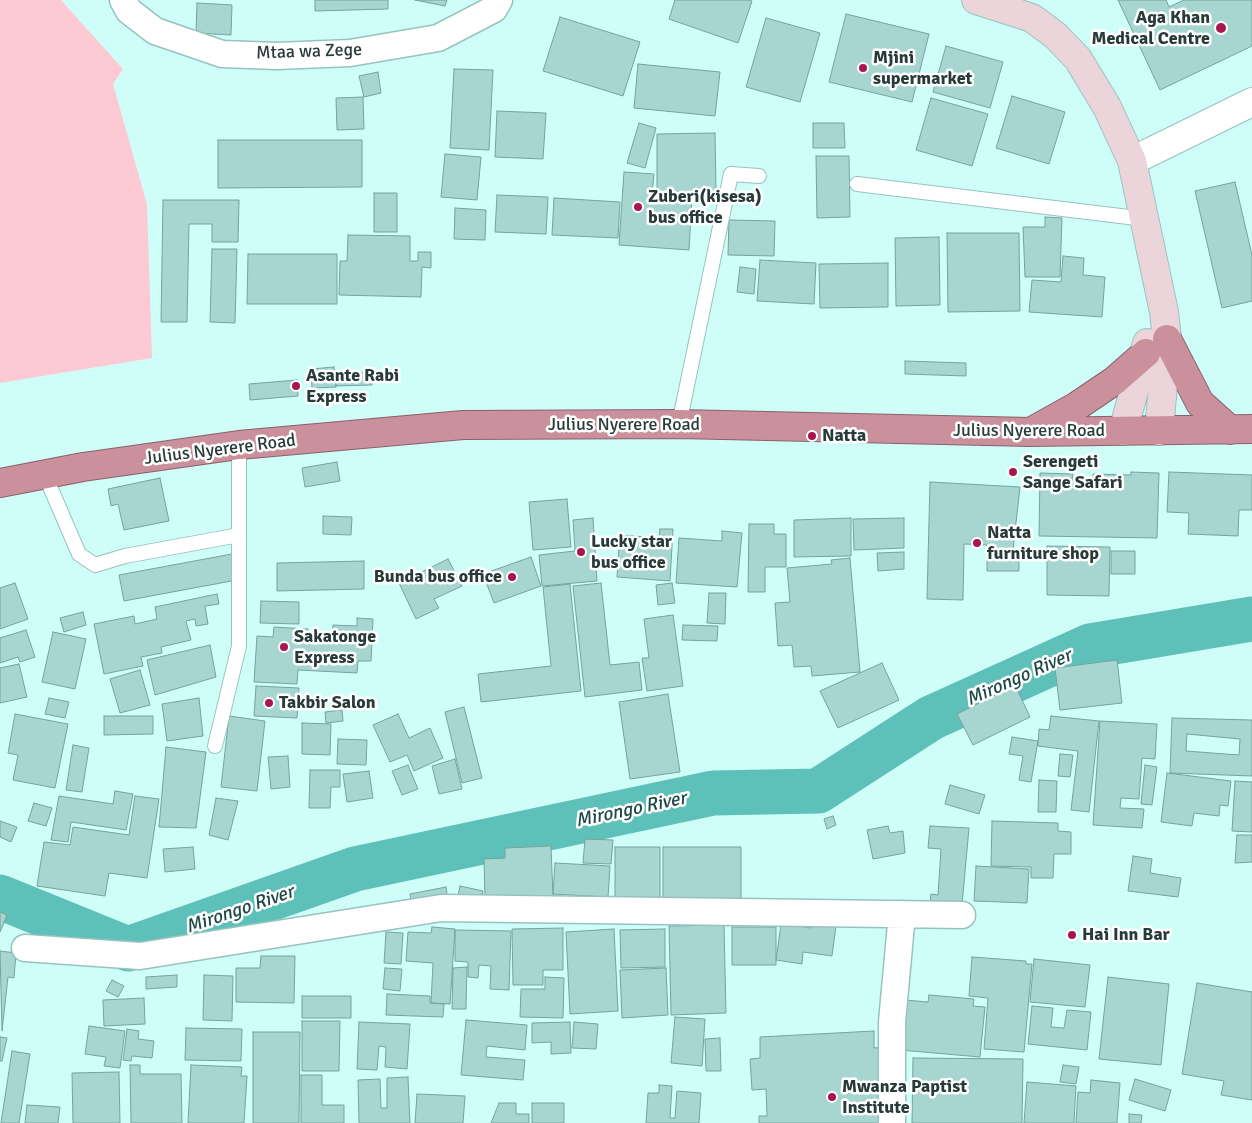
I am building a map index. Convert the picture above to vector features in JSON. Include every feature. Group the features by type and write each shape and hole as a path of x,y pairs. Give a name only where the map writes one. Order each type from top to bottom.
{"highway":[{"path":"1030,432 1078,406 1114,381 1156,346 1200,403 1241,430"},
{"name":"Julius Nyerere Road","path":"0,483 238,445 463,425 679,424 1030,432 1241,430"}],"main road":[{"path":"976,0 1032,18 1056,36 1078,59 1107,107 1132,161 1155,269 1158,431"},
{"path":"1123,431 1156,346"}],"street":[{"name":"Mtaa wa Zege","path":"123,0 129,11 155,31 222,54 277,56 350,53 438,38 494,9 499,0"},
{"path":"1132,161 1252,102"},
{"path":"25,948 140,956 441,908 962,915"},
{"path":"892,1123 892,1022 902,914"}],"lane":[{"path":"679,424 731,174 759,176"},
{"path":"857,184 1145,219"},
{"path":"215,746 239,646 238,445"},
{"path":"45,475 79,554 95,565 125,556 239,535"}],"shaded area":[{"path":"0,0 61,0 123,69 113,84 147,204 152,358 0,383"}],"building":[{"path":"315,0 388,0 388,9 315,11"},
{"path":"415,0 447,0 445,6"},
{"path":"675,0 752,1 738,43 669,19"},
{"path":"1118,0 1166,0 1169,7 1184,0 1252,0 1252,46 1160,90"},
{"path":"197,3 232,5 231,35 196,33"},
{"path":"846,14 929,34 912,102 829,82"},
{"path":"560,17 640,42 623,96 543,71"},
{"path":"766,18 820,33 800,102 746,87"},
{"path":"946,46 1003,62 990,108 933,92"},
{"path":"638,64 720,72 715,116 634,108"},
{"path":"454,69 493,70 489,150 450,148"},
{"path":"378,72 381,93 364,97 359,76"},
{"path":"1012,96 1065,112 1049,164 996,148"},
{"path":"363,97 364,129 337,130 336,98"},
{"path":"931,98 988,114 972,166 916,150"},
{"path":"497,111 546,113 543,159 495,157"},
{"path":"639,123 656,128 645,168 627,163"},
{"path":"813,123 844,123 845,148 813,148"},
{"path":"715,133 716,191 657,192 657,134"},
{"path":"218,140 362,140 362,187 218,188"},
{"path":"445,154 481,157 477,200 441,197"},
{"path":"816,156 849,156 850,217 817,218"},
{"path":"624,172 654,174 652,194 692,196 689,250 619,245"},
{"path":"1235,182 1252,255 1252,301 1222,308 1195,191"},
{"path":"374,193 397,193 397,232 374,232"},
{"path":"497,195 548,197 546,234 495,232"},
{"path":"554,198 620,202 618,238 552,235"},
{"path":"163,200 239,200 238,242 212,242 212,224 189,224 187,322 161,322"},
{"path":"455,208 486,210 485,240 454,239"},
{"path":"1045,217 1062,218 1060,277 1025,277 1023,227 1045,227"},
{"path":"729,220 775,221 774,256 728,255"},
{"path":"947,233 1019,233 1020,311 948,312"},
{"path":"348,235 410,236 410,261 418,261 418,252 431,252 431,268 422,267 421,297 339,295 340,261 347,261"},
{"path":"939,237 940,305 896,306 895,238"},
{"path":"212,249 237,249 235,323 210,322"},
{"path":"248,254 337,254 337,304 247,304"},
{"path":"1063,256 1084,258 1083,275 1105,277 1102,317 1029,312 1032,280 1061,282"},
{"path":"760,260 816,263 814,304 757,301"},
{"path":"888,263 888,307 820,308 819,264"},
{"path":"740,267 756,269 754,294 737,292"},
{"path":"905,361 966,363 966,376 905,374"},
{"path":"334,367 336,387 312,388 311,369"},
{"path":"372,372 372,385 336,386 336,373"},
{"path":"297,380 298,396 250,400 249,384"},
{"path":"337,462 340,481 305,487 302,468"},
{"path":"1131,472 1159,473 1157,538 1039,536 1040,473 1073,474 1072,479 1093,479 1093,474 1131,475"},
{"path":"1169,472 1252,475 1252,510 1239,510 1238,536 1188,534 1189,513 1167,512"},
{"path":"160,478 169,521 124,530 118,504 111,506 108,489"},
{"path":"930,482 1020,487 1012,559 1019,560 1019,571 987,571 987,545 964,544 963,600 927,599"},
{"path":"567,499 571,547 533,550 529,502"},
{"path":"323,516 352,517 351,535 323,534"},
{"path":"593,518 597,581 542,586 539,555 575,551 573,520"},
{"path":"851,518 851,556 794,557 794,520"},
{"path":"904,518 904,548 854,550 853,519"},
{"path":"749,524 774,524 774,534 786,534 786,567 765,567 765,592 748,592"},
{"path":"660,529 673,529 670,581 617,577 620,535 659,538"},
{"path":"722,531 742,533 737,587 676,583 679,538 722,541"},
{"path":"1047,546 1110,547 1109,596 1047,595"},
{"path":"1111,551 1135,551 1135,574 1111,574"},
{"path":"904,552 904,569 878,571 877,553"},
{"path":"232,554 237,580 124,601 119,575"},
{"path":"531,557 541,586 494,603 483,574"},
{"path":"850,558 860,672 812,676 811,666 794,667 792,645 778,646 775,603 790,602 787,568 832,564 831,560"},
{"path":"448,559 462,586 434,599 439,608 416,619 399,583"},
{"path":"364,561 364,589 277,591 277,563"},
{"path":"15,583 28,619 0,629 0,588"},
{"path":"601,583 610,665 639,662 642,690 585,697 573,586"},
{"path":"672,583 675,603 658,605 656,585"},
{"path":"570,584 581,691 481,702 478,674 551,666 543,587"},
{"path":"709,593 726,593 725,624 707,623"},
{"path":"217,594 219,604 205,606 208,624 196,626 195,619 186,621 191,640 161,647 162,653 141,657 143,666 104,674 94,624 134,616 135,624 157,619 155,607"},
{"path":"261,601 299,602 299,624 260,623"},
{"path":"83,612 86,625 64,632 60,618"},
{"path":"673,615 683,686 647,691 642,658 649,658 644,619"},
{"path":"357,618 373,619 371,661 358,661 357,673 298,670 297,684 254,682 257,636 273,637 274,627 308,629 307,638 332,640 333,625 357,626"},
{"path":"683,625 718,626 717,641 682,640"},
{"path":"26,630 35,657 20,662 18,657 0,663 0,638"},
{"path":"53,632 86,639 75,689 42,682"},
{"path":"210,645 216,677 155,695 147,660"},
{"path":"1117,660 1122,703 1060,710 1055,668"},
{"path":"882,663 899,700 838,728 820,691"},
{"path":"19,664 27,697 0,703 0,668"},
{"path":"140,670 150,705 120,713 110,679"},
{"path":"1015,685 1030,717 973,745 957,714"},
{"path":"256,686 299,688 297,718 254,716"},
{"path":"668,694 680,772 630,779 619,702"},
{"path":"49,698 69,702 65,718 45,714"},
{"path":"199,698 203,736 167,741 162,704"},
{"path":"464,707 482,778 462,783 445,712"},
{"path":"342,710 343,721 326,723 325,712"},
{"path":"15,714 68,724 55,788 13,780 18,755 8,753"},
{"path":"398,714 409,738 430,728 443,758 414,771 407,755 390,762 373,725"},
{"path":"104,716 153,716 153,734 104,735"},
{"path":"229,716 265,721 257,791 221,787"},
{"path":"1051,716 1099,721 1089,812 1071,810 1078,751 1038,746 1039,729 1049,730"},
{"path":"1172,718 1252,720 1252,776 1170,773","holes":["1187,734 1240,739 1239,755 1186,751"]},
{"path":"1100,721 1157,724 1155,759 1142,758 1139,799 1121,798 1120,808 1144,809 1142,828 1093,825"},
{"path":"302,723 331,724 330,755 302,754"},
{"path":"1012,737 1038,741 1031,782 1019,780 1023,756 1009,754"},
{"path":"338,739 367,740 366,765 337,764"},
{"path":"73,745 89,748 82,792 66,790"},
{"path":"166,747 206,752 196,828 159,827"},
{"path":"1060,754 1073,755 1070,777 1058,776"},
{"path":"288,756 290,787 271,789 268,757"},
{"path":"455,759 462,789 439,794 432,766"},
{"path":"408,765 418,789 402,795 392,771"},
{"path":"1145,765 1157,767 1152,805 1141,804"},
{"path":"310,770 340,770 340,787 331,787 330,808 309,808"},
{"path":"369,771 373,798 347,802 343,774"},
{"path":"1167,773 1231,781 1228,806 1220,805 1219,816 1194,813 1192,826 1161,822"},
{"path":"1039,780 1057,781 1056,812 1038,812"},
{"path":"1235,781 1252,782 1252,832 1232,831"},
{"path":"950,785 985,795 979,814 945,804"},
{"path":"115,791 133,794 126,830 71,822 68,842 51,840 59,796 113,804"},
{"path":"135,796 159,799 147,878 109,873 105,896 37,886 44,842 70,845 73,827 129,835"},
{"path":"216,798 238,801 228,840 209,835"},
{"path":"34,803 52,808 46,826 28,821"},
{"path":"833,816 836,825 827,829 824,819"},
{"path":"0,821 17,827 11,842 0,837"},
{"path":"992,821 1058,823 1058,831 1071,832 1071,854 1054,854 1053,878 1031,878 1031,867 991,866"},
{"path":"888,826 890,833 903,831 905,853 873,859 867,830"},
{"path":"930,826 969,828 962,905 930,904 931,894 938,895 941,849 928,848"},
{"path":"1237,835 1252,835 1252,862 1235,863"},
{"path":"585,839 613,840 611,864 583,863"},
{"path":"551,846 553,896 485,898 484,859 505,858 505,848"},
{"path":"193,847 195,869 165,872 163,849"},
{"path":"615,847 660,847 660,902 615,901"},
{"path":"663,847 741,847 741,902 663,902"},
{"path":"1133,856 1152,859 1150,873 1181,878 1178,897 1128,891"},
{"path":"555,863 610,866 608,897 553,894"},
{"path":"976,866 1029,869 1027,903 974,901"},
{"path":"460,886 483,891 480,906 457,901"},
{"path":"446,887 448,902 412,908 410,894"},
{"path":"0,912 7,915 0,932"},
{"path":"782,917 793,925 811,928 812,923 836,926 832,956 803,952 802,964 776,960"},
{"path":"724,925 726,1013 671,1015 669,926"},
{"path":"432,927 455,929 450,1004 431,1003 433,963 406,961 408,932 431,933"},
{"path":"732,927 776,927 776,965 732,965"},
{"path":"563,928 563,970 543,970 543,985 513,985 512,929"},
{"path":"614,929 618,1011 570,1014 566,932"},
{"path":"665,929 665,967 621,968 620,930"},
{"path":"455,930 511,931 509,990 490,989 491,966 479,965 478,978 468,977 468,962 455,961"},
{"path":"386,932 403,933 401,964 384,963"},
{"path":"0,951 16,953 14,978 8,977 2,1031"},
{"path":"261,956 295,956 294,1003 236,1002 236,968 260,968"},
{"path":"972,957 1026,961 1026,964 1032,964 1024,1052 984,1049 988,998 969,996"},
{"path":"1034,959 1090,965 1085,1007 1030,1002"},
{"path":"467,967 466,1009 452,1009 453,968"},
{"path":"385,968 402,969 400,991 383,989"},
{"path":"666,968 668,1015 622,1018 620,970"},
{"path":"177,975 177,987 146,989 146,977"},
{"path":"204,975 233,976 232,1021 203,1020"},
{"path":"545,977 564,978 563,1018 520,1017 521,989 545,989"},
{"path":"1108,977 1169,984 1161,1065 1099,1059"},
{"path":"112,980 124,986 118,997 106,991"},
{"path":"1197,983 1252,992 1252,1100 1221,1095 1224,1081 1182,1074"},
{"path":"387,994 430,996 430,1003 444,1004 443,1017 386,1015"},
{"path":"929,995 974,999 973,1006 985,1007 980,1057 900,1050 905,1000 928,1002"},
{"path":"302,996 351,996 351,1018 302,1018"},
{"path":"144,998 145,1024 104,1026 103,1000"},
{"path":"1032,1006 1053,1008 1051,1027 1064,1028 1067,1010 1091,1012 1087,1050 1028,1044"},
{"path":"675,1017 705,1019 702,1066 671,1063"},
{"path":"466,1020 527,1025 525,1050 487,1046 486,1057 525,1060 523,1080 461,1075"},
{"path":"302,1021 340,1021 339,1071 302,1071"},
{"path":"359,1022 410,1024 407,1069 385,1067 386,1047 379,1046 377,1070 357,1069"},
{"path":"570,1022 571,1053 551,1054 551,1042 532,1043 532,1023"},
{"path":"574,1022 598,1024 596,1049 572,1048"},
{"path":"89,1026 125,1031 120,1068 104,1066 106,1057 85,1054"},
{"path":"186,1028 242,1029 241,1061 185,1060"},
{"path":"127,1029 139,1031 138,1039 154,1041 152,1058 132,1056 131,1061 123,1060"},
{"path":"874,1031 874,1048 885,1047 888,1123 759,1123 759,1116 767,1116 766,1089 752,1090 750,1059 760,1058 760,1037"},
{"path":"253,1032 300,1032 299,1123 253,1123"},
{"path":"0,1037 7,1038 2,1061 0,1061"},
{"path":"720,1038 721,1071 706,1071 705,1039"},
{"path":"12,1051 30,1054 19,1123 1,1123"},
{"path":"913,1058 1023,1059 1022,1123 912,1123"},
{"path":"130,1065 140,1065 140,1074 181,1074 182,1123 131,1123"},
{"path":"191,1065 242,1067 241,1076 247,1076 244,1123 188,1123"},
{"path":"1063,1065 1079,1067 1076,1084 1060,1082"},
{"path":"119,1072 120,1123 73,1123 72,1073"},
{"path":"301,1075 322,1075 322,1105 344,1105 344,1123 301,1123"},
{"path":"408,1077 410,1123 359,1123 358,1080 380,1079 381,1108 387,1108 387,1078"},
{"path":"1135,1079 1171,1090 1165,1111 1129,1100"},
{"path":"1091,1080 1120,1083 1117,1123 1076,1123 1078,1092 1090,1093"},
{"path":"1027,1082 1076,1086 1074,1123 1024,1123"},
{"path":"659,1085 672,1086 670,1118 675,1118 677,1091 701,1093 699,1123 646,1123 648,1093 659,1093"},
{"path":"417,1094 465,1096 463,1123 415,1123"},
{"path":"499,1103 516,1103 516,1114 529,1114 529,1123 491,1123"},
{"path":"532,1103 564,1103 564,1123 532,1123"},
{"path":"27,1105 60,1107 58,1123 25,1123"},
{"path":"1129,1114 1142,1115 1141,1123 1129,1123"}],"waterway":[{"name":"Mirongo River","path":"0,897 128,949 355,869 713,793 818,791 931,718 1090,646 1252,619"}],"place":[{"name":"Aga Khan Medical Centre","path":"1221,28"},
{"name":"Mjini supermarket","path":"863,68"},
{"name":"Zuberi(kisesa) bus office","path":"638,207"},
{"name":"Asante Rabi Express","path":"296,386"},
{"name":"Natta","path":"812,436"},
{"name":"Serengeti Sange Safari","path":"1013,472"},
{"name":"Natta furniture shop","path":"977,543"},
{"name":"Lucky star bus office","path":"581,552"},
{"name":"Bunda bus office","path":"512,577"},
{"name":"Sakatonge Express","path":"284,647"},
{"name":"Takbir Salon","path":"269,703"},
{"name":"Hai Inn Bar","path":"1072,935"},
{"name":"Mwanza Paptist Institute","path":"832,1097"}]}
